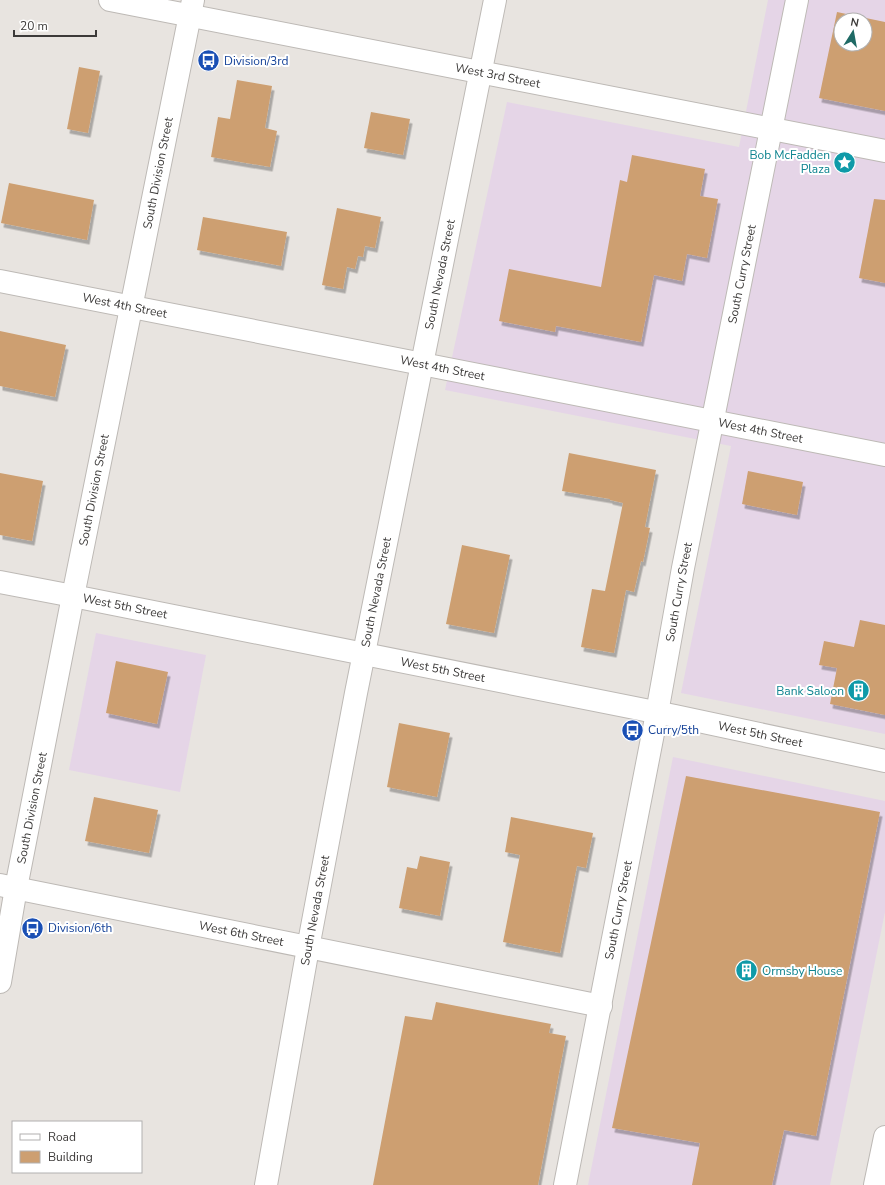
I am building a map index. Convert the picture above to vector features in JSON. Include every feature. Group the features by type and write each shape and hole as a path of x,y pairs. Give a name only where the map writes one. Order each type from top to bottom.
{"street":[{"name":"West 3rd Street","path":"110,0 192,8 480,72 885,151"},
{"name":"South Nevada Street","path":"266,1185 308,948 364,654 495,0"},
{"name":"South Curry Street","path":"565,1185 601,1006 712,421 797,0"},
{"name":"South Division Street","path":"0,982 8,887 74,596 192,8"},
{"name":"West 4th Street","path":"0,281 885,455"},
{"name":"West 5th Street","path":"0,582 657,713 885,761"},
{"name":"West 6th Street","path":"8,887 601,1006"},
{"path":"875,1185 885,1137"}],"shaded area":[{"path":"768,0 885,0 885,734 681,693 731,446 445,390 507,102 739,147"},
{"path":"96,633 206,655 180,792 69,770"},
{"name":"Ormsby House","path":"673,757 885,801 885,912 830,1185 588,1185"}],"building":[{"path":"873,20 885,22 885,111 819,98 833,31 833,52 873,52"},
{"path":"79,67 100,71 88,133 67,129"},
{"path":"237,80 272,86 265,128 277,131 270,167 211,157 218,117 230,119"},
{"path":"371,112 410,119 403,155 364,148"},
{"path":"632,155 705,169 700,196 718,199 707,258 687,254 682,281 654,275 641,342 556,326 555,332 499,321 509,269 601,287 620,180 627,182"},
{"path":"9,183 94,200 87,240 1,223"},
{"path":"874,199 885,200 885,283 859,278"},
{"path":"337,208 381,217 375,248 365,246 363,257 358,256 355,269 347,267 343,289 322,285"},
{"path":"203,217 287,232 281,266 197,250"},
{"path":"0,331 66,345 55,397 0,386"},
{"path":"569,453 656,470 645,527 650,528 643,562 641,561 634,592 626,590 614,653 581,647 592,589 605,591 623,503 610,499 562,491"},
{"path":"748,471 803,482 797,515 742,504"},
{"path":"0,473 43,481 32,541 0,535"},
{"path":"462,545 510,555 494,633 446,624"},
{"path":"860,620 885,625 885,715 830,704 837,668 819,665 824,641 854,647"},
{"path":"116,661 168,672 157,724 106,713"},
{"path":"399,723 450,733 437,797 387,787"},
{"name":"Ormsby House","path":"686,776 880,812 816,1136 784,1130 772,1185 692,1185 700,1143 612,1128"},
{"path":"94,797 158,810 149,853 85,841"},
{"path":"511,817 593,833 586,868 577,866 560,953 503,942 520,855 505,852"},
{"path":"420,856 450,862 440,916 399,908 407,867 417,869"},
{"path":"436,1002 551,1024 549,1033 566,1036 538,1185 373,1185 405,1016 432,1020"}],"place":[{"name":"Division/3rd","path":"209,61"},
{"name":"Bob McFadden Plaza","path":"845,162"},
{"name":"Bank Saloon","path":"859,691"},
{"name":"Curry/5th","path":"632,730"},
{"name":"Division/6th","path":"33,928"},
{"name":"Ormsby House","path":"747,971"}]}
